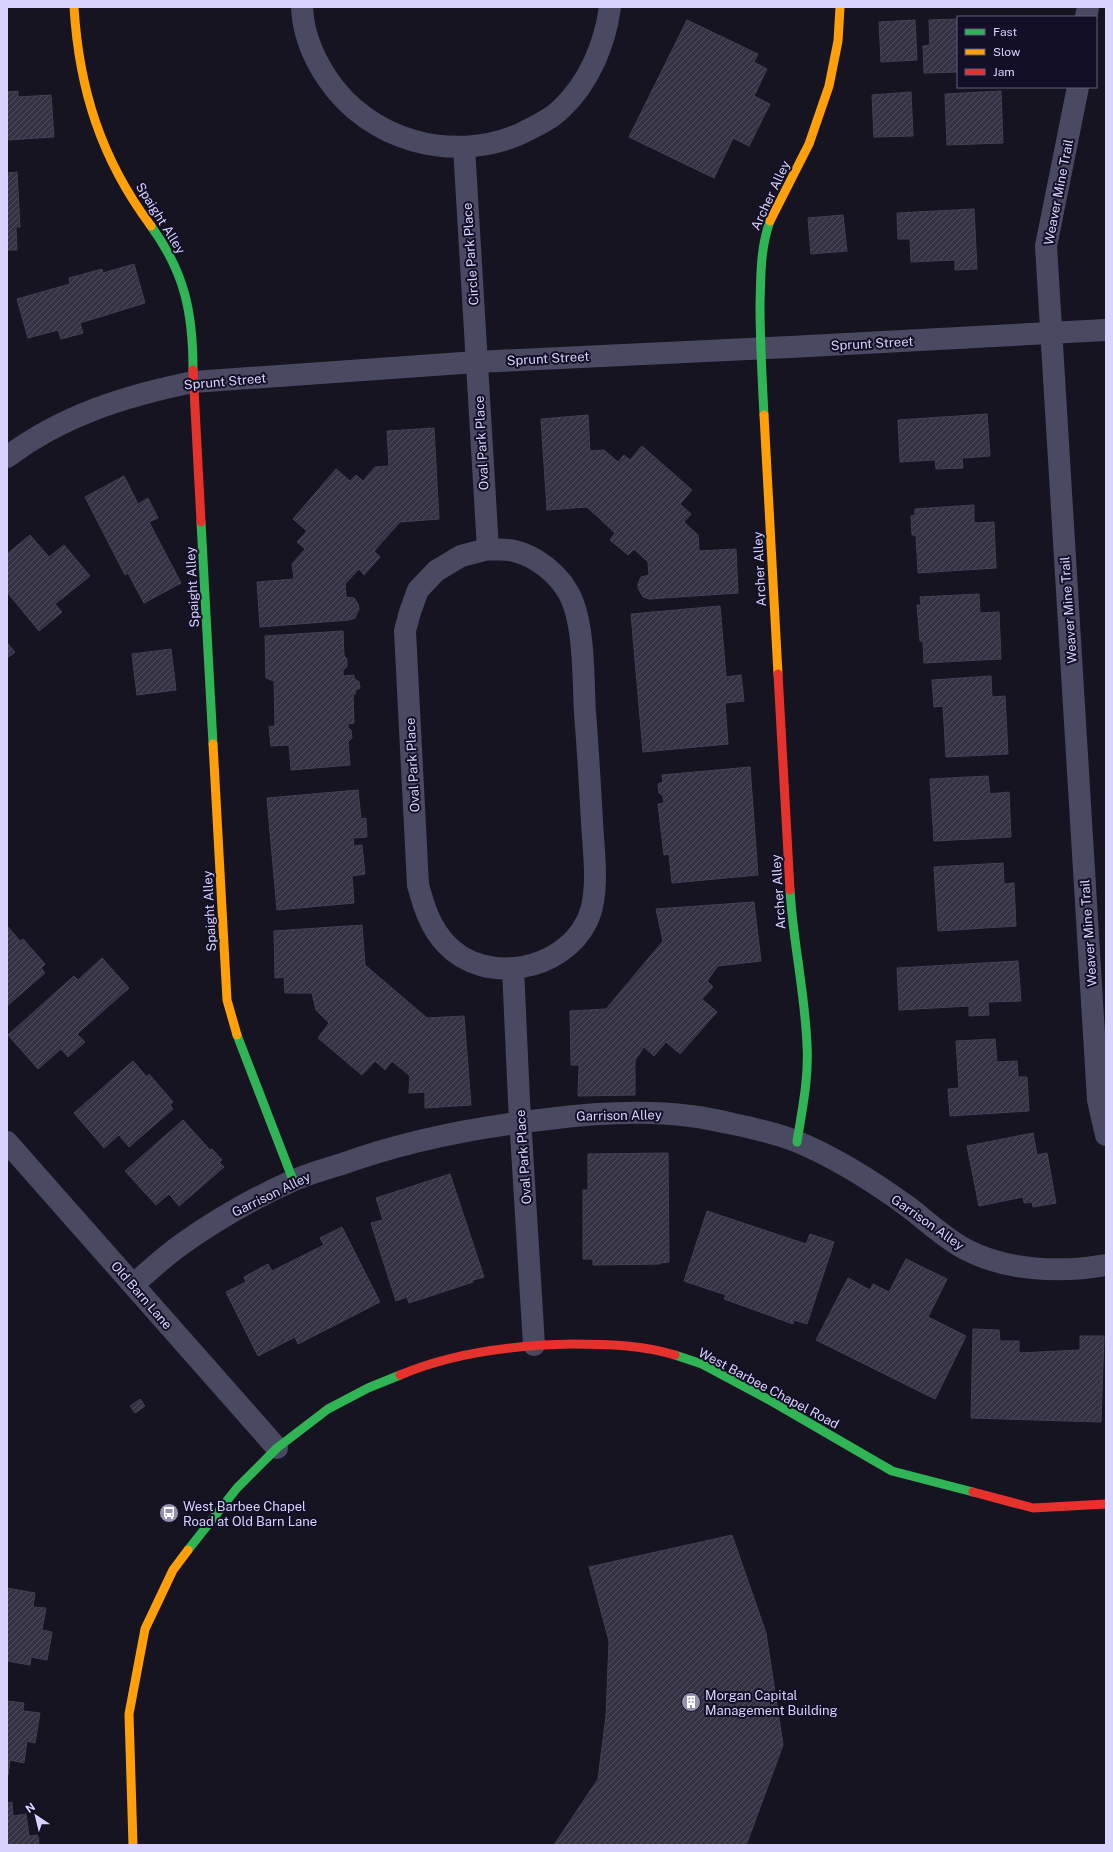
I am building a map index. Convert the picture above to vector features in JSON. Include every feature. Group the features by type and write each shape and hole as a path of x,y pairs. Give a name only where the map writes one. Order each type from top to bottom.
{"street":[{"name":"Spaight Alley","path":"74,7 75,26 82,74 95,122 113,164 132,199 165,244 179,273 188,303 193,337 193,382 227,1000 234,1030 293,1180"},
{"path":"302,7 305,30 315,57 333,87 347,103 364,117 381,128 401,137 421,143 464,147 481,145 514,136 532,128 560,110 575,94 600,49 608,26 610,7"},
{"name":"Archer Alley","path":"796,1142 806,1086 808,1047 800,966 792,919 760,349 762,255 765,235 772,216 808,144 829,86 838,41 840,7"},
{"name":"Weaver Mine Trail","path":"1078,88 1046,246 1098,1100 1106,1135"},
{"name":"Circle Park Place","path":"464,147 476,362"},
{"name":"Sprunt Street","path":"8,454 80,414 152,391 193,382 476,362 760,349 1106,330"},
{"name":"Oval Park Place","path":"476,362 488,549"},
{"name":"Oval Park Place","path":"488,549 515,551 538,561 554,574 568,592 576,610 580,636 589,764 595,875 593,901 588,920 576,939 559,953 538,963 513,969 495,969 478,964 460,955 447,945 433,928 423,906 418,885 406,631 407,625 418,590 436,571 461,556 488,549"},
{"name":"Oval Park Place","path":"513,969 520,1122 534,1345"},
{"name":"Garrison Alley","path":"133,1285 180,1246 205,1229 234,1211 293,1180 376,1152 443,1135 520,1122 596,1113 648,1113 690,1116 724,1122 796,1142 830,1158 862,1177 905,1204 964,1248 987,1259 1014,1265 1052,1269 1082,1269 1106,1265"},
{"name":"Old Barn Lane","path":"7,1142 277,1448"},
{"name":"West Barbee Chapel Road","path":"133,1845 131,1832 129,1714 145,1630 173,1570 206,1525 237,1488 277,1448 328,1409 368,1388 406,1372 474,1352 534,1345 606,1344 659,1350 702,1364 772,1402 892,1471 1033,1508 1106,1504"}],"building":[{"path":"957,19 957,72 924,73 923,46 930,45 929,20"},
{"path":"687,20 758,54 754,62 767,69 754,96 770,104 749,146 733,138 714,178 629,137"},
{"path":"915,20 917,60 881,62 879,22"},
{"path":"18,91 18,97 51,95 54,137 7,140 7,92"},
{"path":"1001,91 1003,143 947,145 945,94"},
{"path":"911,92 913,136 874,137 872,95"},
{"path":"17,172 20,227 16,227 17,250 7,250 7,173"},
{"path":"974,209 977,269 955,270 955,260 911,262 910,239 898,239 897,213"},
{"path":"843,215 847,251 811,254 808,218"},
{"path":"134,264 145,303 80,323 83,333 61,339 58,330 28,338 17,299 70,284 69,278 102,269 103,273"},
{"path":"987,414 990,456 962,458 963,468 936,469 935,460 900,462 898,420"},
{"path":"588,415 590,451 604,450 618,462 624,455 630,460 642,446 692,490 680,504 691,514 684,522 698,535 699,551 736,549 738,593 649,599 643,597 638,588 638,584 641,577 649,575 648,562 634,549 628,555 610,540 615,533 587,507 547,510 541,419"},
{"path":"434,428 439,519 400,522 374,551 380,557 364,575 359,569 345,584 346,597 354,598 358,604 359,609 355,618 349,620 260,627 257,582 294,579 292,564 305,549 297,542 307,531 293,519 336,469 350,481 356,475 363,481 375,467 389,466 387,431"},
{"path":"124,476 138,504 148,498 158,518 149,522 181,583 144,603 128,573 125,575 85,497"},
{"path":"974,505 974,523 994,522 996,568 918,573 916,535 912,535 911,516 915,515 915,509"},
{"path":"30,535 49,557 64,545 90,576 55,604 62,612 39,631 7,592 7,554"},
{"path":"979,594 980,613 999,612 1001,659 924,663 923,641 920,641 917,605 921,605 920,597"},
{"path":"720,606 726,677 741,675 744,701 725,703 728,744 643,752 631,614"},
{"path":"343,631 344,656 347,659 347,667 343,670 343,676 354,675 354,678 359,682 360,688 356,690 355,694 353,695 354,723 348,724 348,728 351,730 352,738 348,742 350,765 291,770 289,745 271,746 269,727 275,726 274,681 266,678 265,636"},
{"path":"7,643 15,652 7,658"},
{"path":"171,649 176,690 137,695 132,654"},
{"path":"991,676 992,697 1005,696 1008,754 946,757 943,706 934,707 932,680"},
{"path":"750,767 758,875 672,883 669,854 664,855 658,804 664,803 663,796 659,793 658,784 663,782 662,775"},
{"path":"988,776 990,794 1009,792 1011,837 934,841 930,779"},
{"path":"358,790 361,819 366,818 367,837 353,838 354,846 362,845 365,874 352,876 354,903 277,910 267,798"},
{"path":"1003,863 1004,884 1014,883 1016,926 938,931 934,867"},
{"path":"754,902 761,961 718,966 707,981 713,987 702,999 717,1012 680,1054 666,1042 654,1056 644,1047 635,1060 635,1095 578,1096 579,1065 571,1065 570,1011 606,1009 663,941 656,909"},
{"path":"362,925 365,965 427,1018 464,1016 471,1105 425,1108 425,1092 409,1093 410,1076 392,1061 385,1070 375,1061 362,1075 318,1038 329,1023 316,1010 312,993 285,993 284,977 275,978 274,931"},
{"path":"7,926 20,941 23,939 45,964 41,968 45,973 7,1006"},
{"path":"102,958 129,988 77,1034 85,1042 68,1057 61,1049 38,1069 8,1035 74,976 78,980"},
{"path":"1018,961 1021,1001 988,1002 989,1015 969,1016 969,1006 899,1010 897,968"},
{"path":"995,1039 997,1062 1017,1061 1018,1077 1027,1077 1029,1111 950,1116 948,1089 959,1088 956,1041"},
{"path":"133,1061 147,1077 149,1074 173,1102 170,1105 173,1109 129,1147 119,1135 104,1148 74,1113"},
{"path":"183,1120 210,1150 212,1149 222,1160 219,1162 224,1167 179,1206 169,1194 156,1205 125,1171"},
{"path":"1033,1133 1037,1155 1047,1153 1056,1203 1033,1207 1032,1202 1024,1203 1023,1197 979,1206 967,1146"},
{"path":"668,1153 669,1262 660,1264 593,1265 593,1259 583,1259 583,1190 588,1190 588,1154"},
{"path":"450,1174 484,1277 409,1303 407,1297 396,1301 371,1223 383,1220 376,1198"},
{"path":"707,1211 806,1244 810,1234 834,1242 807,1324 794,1320 793,1324 724,1299 726,1295 684,1281"},
{"path":"342,1227 380,1302 298,1344 295,1337 258,1356 226,1292 246,1282 244,1277 268,1264 272,1271 324,1245 320,1238"},
{"path":"906,1259 947,1279 928,1317 966,1336 935,1399 816,1340 848,1278 870,1290 873,1284 889,1292"},
{"path":"973,1329 999,1330 1000,1341 1019,1341 1019,1353 1080,1350 1080,1336 1104,1336 1101,1422 971,1418"},
{"path":"140,1399 145,1406 135,1413 130,1406"},
{"name":"Morgan Capital Management Building","path":"732,1535 766,1633 783,1745 747,1843 745,1845 554,1845 598,1779 606,1716 609,1641 589,1567"},
{"path":"7,1588 35,1593 33,1607 46,1608 42,1630 52,1632 47,1660 31,1657 30,1665 7,1661"},
{"path":"7,1701 24,1703 23,1711 40,1713 35,1743 27,1741 24,1763 10,1760 8,1775"},
{"path":"12,1802 13,1816 26,1814 29,1836 38,1835 39,1845 7,1845 7,1803"}],"traffic: fast":[{"path":"764,415 760,304 764,242 770,221"},
{"path":"151,226 163,243 172,260 185,294 191,330 193,370"},
{"path":"201,522 213,744"},
{"path":"790,890 804,1006 807,1057 805,1094 797,1142"},
{"path":"237,1035 293,1180"},
{"path":"675,1355 702,1364 773,1402 892,1471 973,1492"},
{"path":"188,1550 237,1488 277,1448 328,1409 368,1388 400,1375"}],"traffic: slow":[{"path":"74,7 81,66 87,95 96,122 106,149 119,175 151,226"},
{"path":"770,221 809,144 829,86 838,41 840,7"},
{"path":"764,415 778,674"},
{"path":"213,744 227,1000 237,1035"},
{"path":"133,1845 129,1714 145,1629 173,1570 188,1550"}],"traffic: jam":[{"path":"193,370 201,522"},
{"path":"778,674 790,890"},
{"path":"400,1375 421,1367 463,1355 529,1346 573,1344 612,1345 650,1349 675,1355"},
{"path":"973,1492 1033,1508 1106,1504"}],"place":[{"name":"West Barbee Chapel Road at Old Barn Lane","path":"169,1513"},
{"name":"Morgan Capital Management Building","path":"691,1702"}]}
